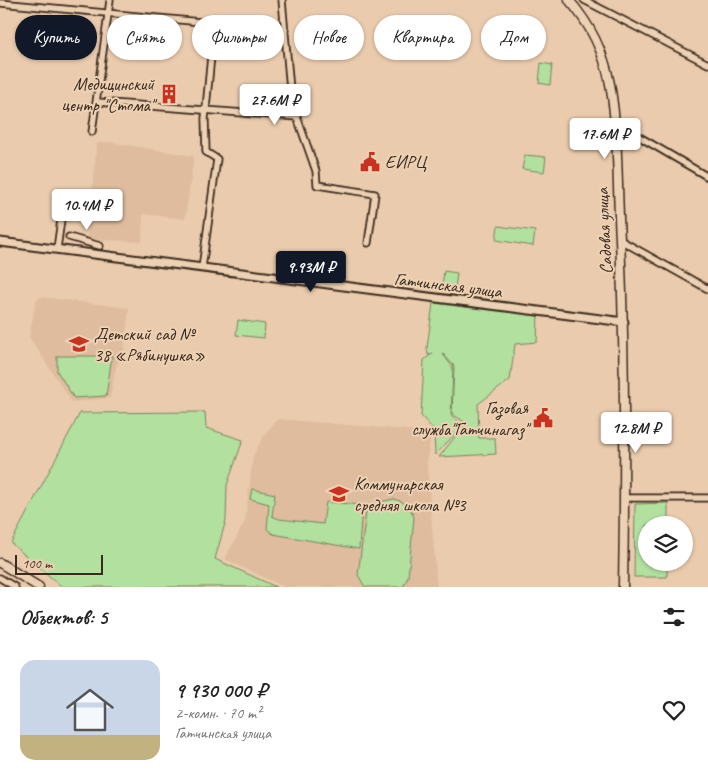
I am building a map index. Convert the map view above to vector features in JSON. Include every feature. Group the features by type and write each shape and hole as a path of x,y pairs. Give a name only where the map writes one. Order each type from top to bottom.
{"main road":[{"name":"Садовая улица","path":"569,0 589,25 601,52 610,83 614,122 624,322 623,587"},
{"path":"0,563 38,587"}],"street":[{"path":"92,132 110,0"},
{"path":"282,0 292,112 297,117 316,171 317,185 375,194 368,243"},
{"path":"584,0 708,64"},
{"path":"0,3 192,22"},
{"path":"202,268 217,160 206,152 206,112 211,60"},
{"path":"97,102 206,112 297,117"},
{"path":"614,122 708,177"},
{"path":"57,249 63,205"},
{"path":"69,236 100,246"},
{"path":"620,240 708,289"},
{"name":"Гатчинская улица","path":"0,242 624,322"},
{"path":"624,498 708,498"},
{"path":"0,578 15,587"}],"shaded area":[{"path":"108,142 194,156 185,219 143,214 142,242 87,239 97,143"},
{"name":"Детский сад № 38 «Рябинушка»","path":"41,297 129,308 124,350 116,366 110,398 72,402 29,337 36,301"},
{"name":"Коммунарская средняя школа №3","path":"278,419 431,432 427,463 437,587 284,587 225,559 245,521 253,456 265,434"}],"green space":[{"path":"541,63 552,65 550,85 539,83"},
{"path":"525,155 546,157 544,172 522,169"},
{"path":"498,226 535,231 533,246 496,240"},
{"path":"444,271 457,273 455,289 442,287"},
{"path":"433,303 538,316 537,342 515,344 510,380 478,404 479,438 495,438 496,454 439,457 466,423 452,414 454,366 443,354 453,368 451,415 463,426 435,455 434,430 421,416 424,360 433,353 428,355 427,348"},
{"path":"238,320 265,324 264,338 236,335"},
{"path":"57,356 112,356 106,396 74,398 57,371"},
{"path":"205,412 206,428 243,440 227,485 226,520 215,559 276,587 62,587 11,543 80,413"},
{"path":"252,489 275,494 272,516 279,519 323,524 326,502 362,505 359,549 273,534 267,529 269,504 250,499"},
{"path":"394,499 407,506 414,518 408,577 403,587 365,587 358,575 366,512 375,503"},
{"path":"668,503 668,516 638,516 638,571 667,571 667,577 634,577 635,504"}],"place":[{"name":"Медицинский центр \"Стома\"","path":"169,94"},
{"name":"ЕИРЦ","path":"370,162"},
{"name":"Детский сад № 38 «Рябинушка»","path":"79,344"},
{"name":"Газовая служба\"Гатчинагаз\"","path":"543,418"},
{"name":"Коммунарская средняя школа №3","path":"339,494"}]}
